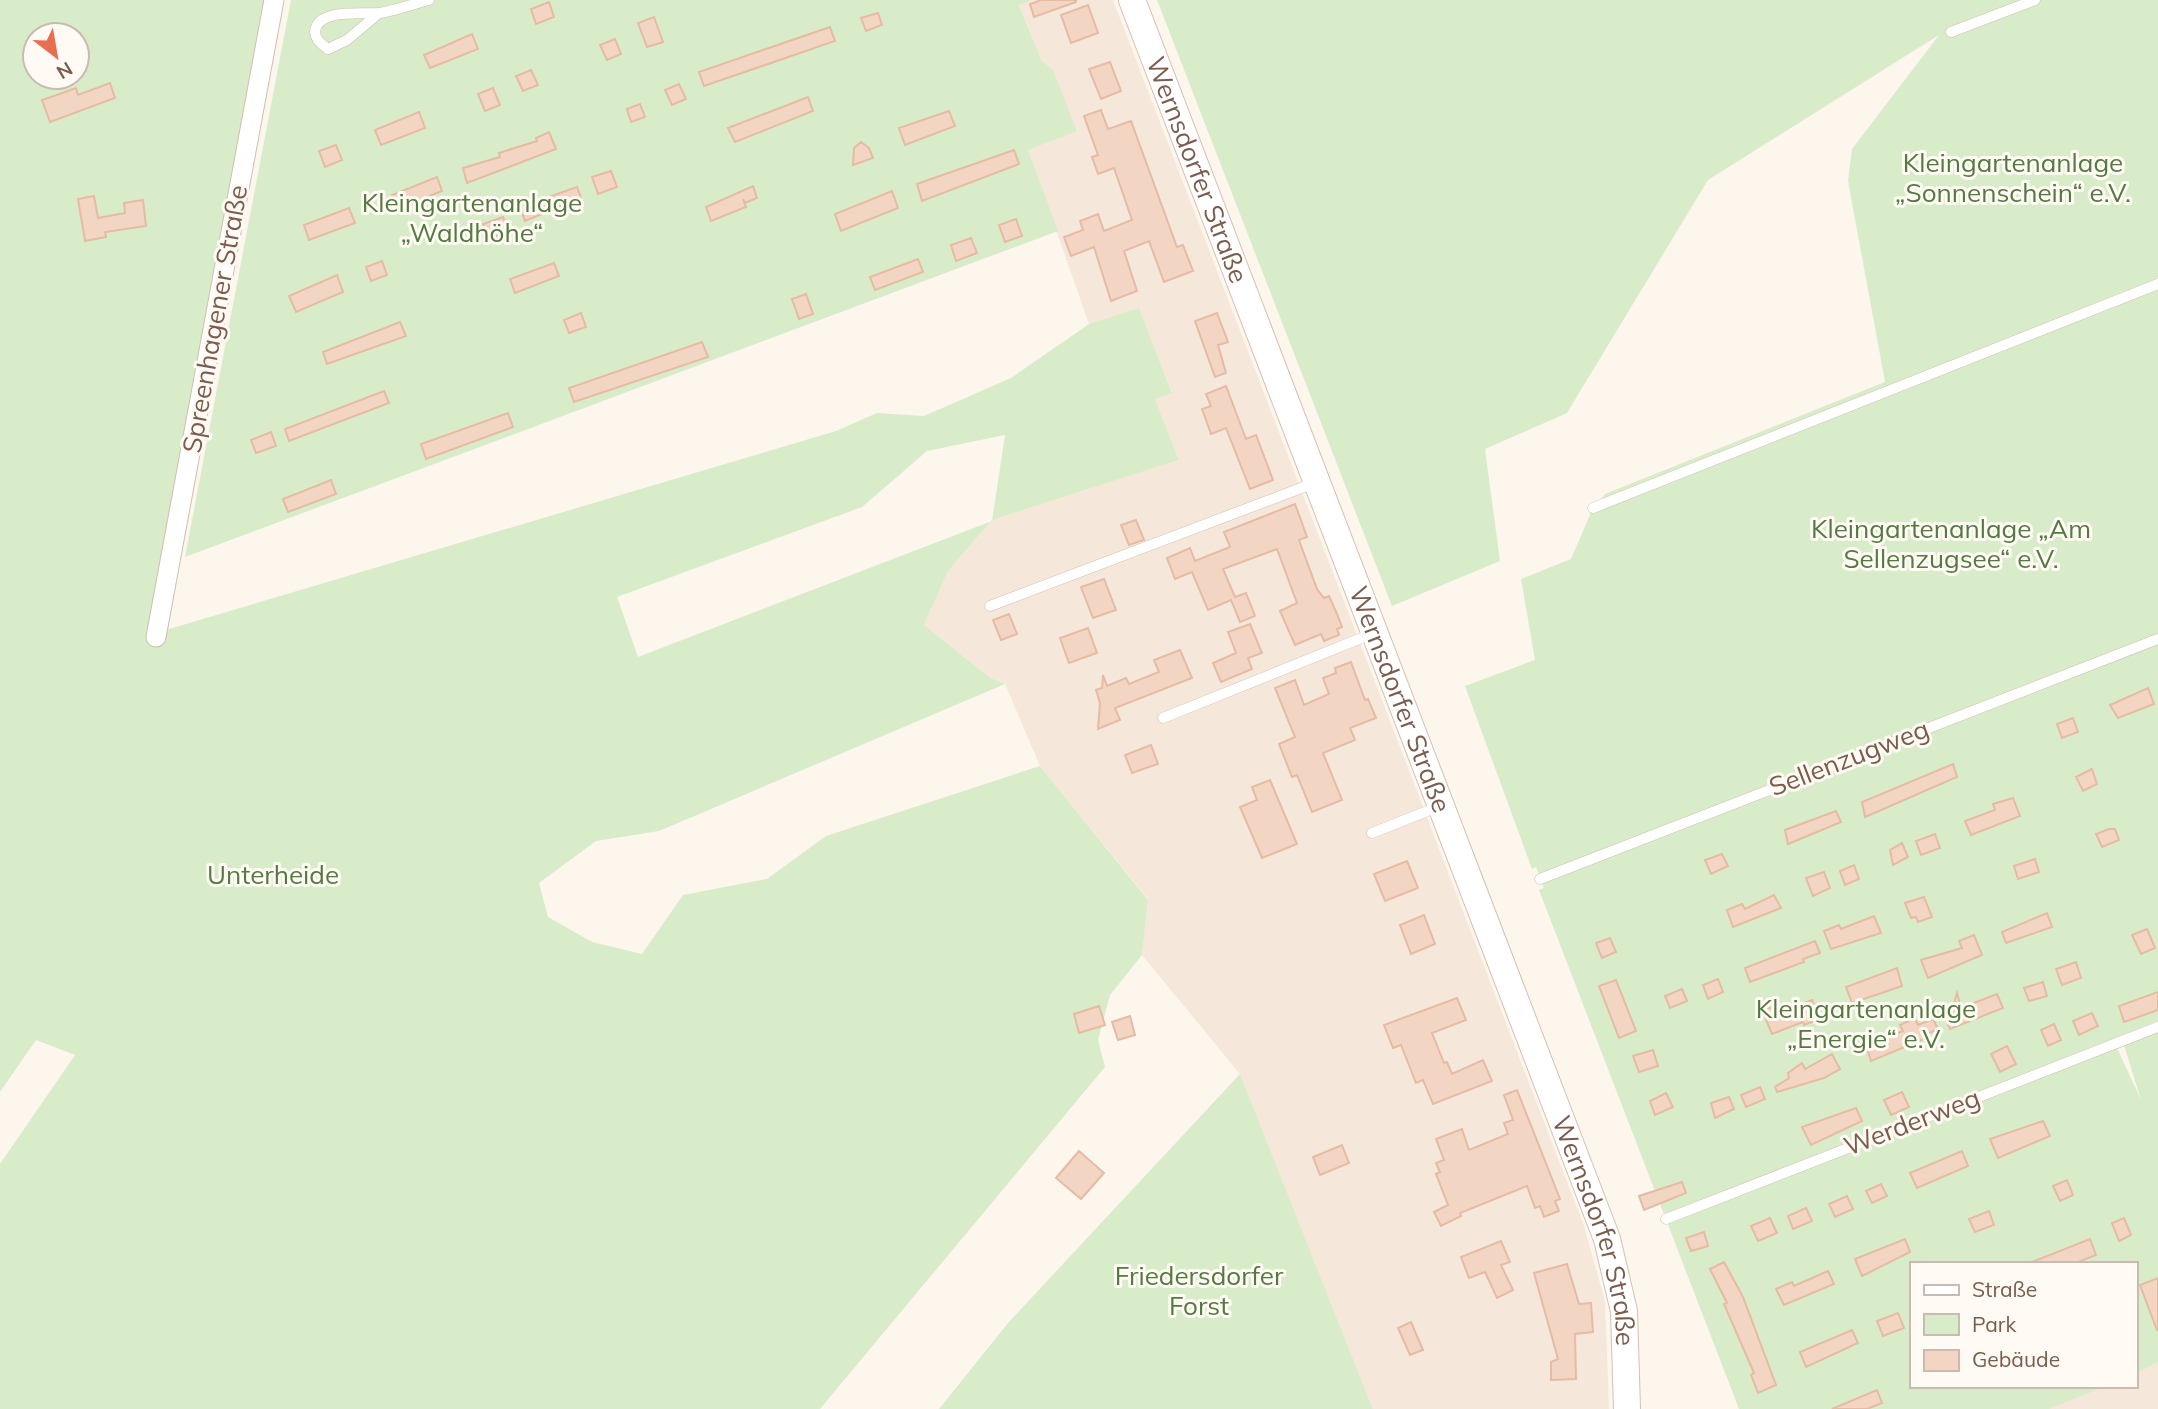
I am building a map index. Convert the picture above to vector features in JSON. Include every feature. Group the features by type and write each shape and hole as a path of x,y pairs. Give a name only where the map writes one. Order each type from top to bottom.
{"main road":[{"name":"Wernsdorfer Straße","path":"1132,0 1607,1239 1624,1311 1627,1409"}],"street":[{"name":"Spreenhagener Straße","path":"156,637 274,0"}],"lane":[{"path":"379,13 337,47 328,49 318,41 315,33 325,19 335,14 379,13 429,0"},
{"path":"1951,32 2035,0"},
{"path":"1593,508 2158,284"},
{"path":"990,606 1317,482"},
{"path":"1163,718 1375,632"},
{"name":"Sellenzugweg","path":"1540,879 2158,639"},
{"path":"1372,833 1441,806"},
{"name":"Werderweg","path":"1666,1219 2158,1027"}],"shaded area":[{"path":"1031,0 1113,0 1584,1226 1605,1301 1609,1409 1373,1409 1240,1074 1142,955 1148,899 1040,766 1005,684 989,677 924,625 948,571 992,520 1179,460 1155,399 1172,392 1139,309 1089,324 1028,150 1077,130 1042,61 1019,4"},
{"path":"2158,1353 2158,1409 2030,1409 2077,1388 2137,1388 2137,1362"}],"green space":[{"name":"Unterheide","path":"0,0 266,0 149,635 836,431 877,413 924,416 1011,378 1089,324 1139,308 1172,393 1155,399 1179,460 992,520 1005,435 927,451 862,507 617,597 638,657 991,521 948,571 924,625 989,677 1005,684 659,831 596,841 539,883 548,917 592,942 642,954 683,895 767,879 826,836 1040,766 1148,900 1142,955 1110,995 1098,1040 1105,1067 820,1409 0,1409 0,1164 75,1055 36,1040 0,1092"},
{"name":"Kleingartenanlage „Waldhöhe“","path":"291,0 1031,0 1019,5 1042,61 1053,70 1077,131 1028,150 1058,231 185,557"},
{"path":"1157,0 2158,0 2158,1021 2113,1039 2141,1100 2124,1045 2158,1032 2158,1362 2137,1373 2137,1262 1910,1262 1910,1388 2101,1388 2049,1409 1739,1409 1539,890 1544,888 1536,867 1532,869 1465,686 1535,660 1521,579 1571,559 1593,508 1605,494 1885,382 1848,181 1852,149 1939,35 1708,180 1567,413 1485,449 1500,561 1392,606"},
{"name":"Friedersdorfer Forst","path":"1240,1074 1373,1409 939,1409 1008,1323"}],"building":[{"path":"1041,0 1076,2 1034,17 1030,4"},
{"path":"549,2 554,17 536,24 531,9"},
{"path":"1088,5 1098,33 1071,43 1061,15"},
{"path":"878,13 882,25 866,31 861,18"},
{"path":"654,17 663,42 647,47 638,23"},
{"path":"830,27 835,41 704,86 699,72"},
{"path":"472,34 478,49 430,68 424,55"},
{"path":"615,39 621,54 607,60 600,45"},
{"path":"1110,62 1121,91 1101,99 1089,69"},
{"path":"531,70 538,85 523,91 516,76"},
{"path":"110,83 115,98 50,122 42,100 68,91 77,91 78,95"},
{"path":"679,84 686,99 672,105 665,90"},
{"path":"493,88 500,105 485,111 478,94"},
{"path":"808,97 813,111 735,142 728,128"},
{"path":"640,104 645,117 631,122 627,109"},
{"path":"1101,110 1108,129 1131,121 1177,247 1183,245 1193,271 1164,282 1149,241 1124,251 1137,291 1111,301 1094,247 1071,256 1064,237 1083,230 1080,221 1098,214 1104,231 1132,220 1114,168 1098,174 1092,157 1098,155 1084,116"},
{"path":"949,111 955,126 905,145 899,128"},
{"path":"419,112 425,128 381,145 375,130"},
{"path":"549,132 556,149 467,183 463,168 500,157 499,153 537,141 536,138"},
{"path":"861,142 869,148 873,158 853,165 854,148"},
{"path":"336,145 342,160 325,167 319,151"},
{"path":"1014,150 1019,164 922,201 917,184"},
{"path":"611,171 617,187 598,194 592,177"},
{"path":"437,177 442,191 397,209 392,195"},
{"path":"753,186 757,198 745,203 743,199 746,207 711,221 706,207"},
{"path":"577,187 581,198 525,221 520,207"},
{"path":"892,191 898,208 841,231 835,214"},
{"path":"94,196 98,218 125,213 124,203 143,200 146,226 105,232 106,237 85,241 78,199"},
{"path":"349,208 355,223 309,240 304,225"},
{"path":"503,217 509,231 489,239 483,224"},
{"path":"1016,219 1022,236 1005,242 999,225"},
{"path":"971,238 977,253 956,261 951,245"},
{"path":"918,259 923,272 875,290 870,277"},
{"path":"382,261 387,275 371,281 366,267"},
{"path":"554,263 559,276 515,293 510,279"},
{"path":"337,275 343,292 296,312 289,296"},
{"path":"806,294 813,314 799,319 792,299"},
{"path":"581,313 586,327 569,333 564,320"},
{"path":"1217,313 1228,342 1218,345 1226,373 1215,377 1195,321"},
{"path":"400,322 406,336 327,364 323,352"},
{"path":"702,342 708,357 574,402 569,388"},
{"path":"1226,386 1246,439 1256,435 1273,480 1250,489 1226,428 1211,434 1202,409 1211,406 1206,394"},
{"path":"384,391 389,403 289,441 285,429"},
{"path":"508,413 513,427 426,459 421,444"},
{"path":"271,432 276,446 256,453 251,440"},
{"path":"331,480 336,494 288,512 283,499"},
{"path":"1295,504 1307,537 1299,540 1317,589 1324,598 1329,596 1337,614 1342,627 1337,629 1339,635 1324,641 1321,634 1295,645 1280,611 1297,603 1277,549 1223,569 1235,597 1246,593 1255,616 1240,622 1231,600 1208,610 1192,572 1175,579 1167,558 1190,548 1195,561 1230,547 1224,532"},
{"path":"1136,520 1144,540 1129,545 1121,525"},
{"path":"1104,579 1116,610 1093,618 1081,587"},
{"path":"1009,614 1017,634 1001,640 993,620"},
{"path":"1250,624 1262,653 1248,658 1252,669 1221,682 1213,663 1236,653 1228,632"},
{"path":"1088,628 1097,653 1069,663 1060,638"},
{"path":"1180,650 1192,678 1115,708 1120,720 1098,729 1100,703 1096,690 1102,688 1103,675 1107,686 1126,678 1129,684 1159,672 1154,660"},
{"path":"1351,662 1365,700 1368,699 1376,718 1350,728 1355,740 1323,753 1342,800 1312,812 1297,775 1292,777 1279,744 1295,737 1275,688 1295,680 1304,705 1329,694 1323,678 1336,673 1335,668"},
{"path":"2148,688 2154,704 2118,718 2110,705"},
{"path":"2073,718 2078,732 2062,738 2057,724"},
{"path":"1151,745 1158,764 1132,773 1125,755"},
{"path":"1953,764 1957,777 1865,817 1862,802"},
{"path":"2092,769 2097,784 2083,791 2076,777"},
{"path":"1270,780 1297,844 1262,858 1240,807 1257,800 1252,787"},
{"path":"2013,798 2020,816 1971,835 1965,821 1995,810 1993,804"},
{"path":"1836,811 1841,822 1788,844 1785,830"},
{"path":"2115,829 2119,840 2102,847 2096,834"},
{"path":"1935,834 1940,848 1921,855 1916,841"},
{"path":"1902,843 1908,857 1893,865 1890,850"},
{"path":"1722,854 1728,866 1711,874 1705,860"},
{"path":"2035,859 2039,872 2018,879 2014,866"},
{"path":"1407,861 1418,888 1385,901 1374,874"},
{"path":"1854,865 1859,879 1845,885 1840,871"},
{"path":"1824,872 1830,888 1813,896 1806,878"},
{"path":"1774,895 1781,908 1733,927 1727,910 1742,904 1745,909"},
{"path":"1924,897 1932,917 1918,922 1916,917 1911,918 1905,903"},
{"path":"2047,913 2052,927 2006,943 2002,932"},
{"path":"1424,915 1435,944 1411,954 1400,925"},
{"path":"1874,916 1881,933 1831,949 1824,931 1839,925 1841,929"},
{"path":"2147,929 2155,948 2141,954 2132,935"},
{"path":"1974,935 1982,955 1928,978 1921,960 1962,948 1959,941"},
{"path":"1610,938 1616,952 1602,958 1596,943"},
{"path":"1815,941 1820,953 1803,959 1804,962 1750,982 1745,968"},
{"path":"2076,962 2081,978 2062,985 2056,969"},
{"path":"1897,968 1902,986 1852,1003 1846,987"},
{"path":"1718,979 1723,992 1708,999 1703,985"},
{"path":"1616,980 1636,1031 1619,1038 1599,986"},
{"path":"2043,982 2047,996 2029,1001 2024,988"},
{"path":"1682,989 1687,1001 1670,1008 1665,996"},
{"path":"2158,992 2158,1010 2124,1022 2119,1006"},
{"path":"1957,993 1961,1008 1997,994 2003,1008 1950,1029 1944,1016 1951,1013"},
{"path":"1457,998 1466,1020 1432,1033 1444,1063 1447,1062 1452,1074 1483,1060 1492,1081 1433,1104 1423,1080 1416,1083 1401,1045 1393,1048 1384,1025"},
{"path":"1812,1000 1820,1019 1804,1025 1803,1022 1772,1034 1762,1010 1780,1005 1782,1012"},
{"path":"1099,1006 1105,1025 1079,1033 1074,1014"},
{"path":"2092,1013 2098,1026 2079,1035 2073,1021"},
{"path":"1130,1016 1135,1035 1118,1040 1112,1022"},
{"path":"1915,1018 1918,1025 1933,1019 1938,1029 1923,1036 1924,1039 1871,1061 1866,1045 1903,1031 1900,1025"},
{"path":"2054,1024 2061,1040 2048,1046 2041,1030"},
{"path":"2007,1046 2016,1064 2000,1072 1991,1054"},
{"path":"1653,1050 1658,1066 1639,1072 1633,1056"},
{"path":"1832,1054 1840,1069 1824,1078 1777,1092 1775,1087 1789,1078 1788,1073 1802,1063 1805,1069"},
{"path":"1760,1087 1765,1099 1746,1107 1741,1095"},
{"path":"1517,1090 1560,1199 1555,1201 1559,1211 1544,1217 1540,1206 1535,1208 1527,1186 1460,1213 1461,1216 1441,1226 1434,1212 1448,1205 1436,1174 1440,1172 1436,1163 1444,1160 1436,1139 1462,1129 1469,1150 1508,1134 1504,1123 1513,1120 1504,1095"},
{"path":"1902,1092 1909,1107 1891,1115 1884,1100"},
{"path":"1666,1093 1673,1107 1655,1115 1650,1101"},
{"path":"1729,1097 1734,1109 1715,1118 1711,1103"},
{"path":"1856,1108 1862,1121 1811,1145 1802,1127"},
{"path":"2043,1121 2050,1136 1998,1158 1990,1139"},
{"path":"1342,1145 1349,1163 1320,1175 1313,1157"},
{"path":"1079,1151 1104,1173 1081,1199 1056,1178"},
{"path":"1962,1151 1968,1166 1917,1188 1910,1173"},
{"path":"2067,1180 2073,1195 2060,1201 2053,1186"},
{"path":"1682,1182 1686,1193 1644,1210 1639,1196"},
{"path":"1881,1184 1887,1196 1872,1203 1866,1191"},
{"path":"1847,1196 1853,1209 1835,1217 1829,1204"},
{"path":"1806,1208 1812,1221 1793,1229 1788,1216"},
{"path":"1989,1211 1994,1225 1975,1232 1969,1219"},
{"path":"1770,1218 1777,1233 1758,1241 1751,1226"},
{"path":"2124,1218 2131,1235 2119,1241 2112,1223"},
{"path":"1704,1232 1708,1246 1691,1251 1686,1238"},
{"path":"1905,1239 1910,1252 1862,1276 1855,1259"},
{"path":"2090,1239 2096,1255 2078,1262 2032,1262"},
{"path":"1501,1241 1510,1262 1501,1265 1513,1290 1497,1298 1485,1272 1469,1278 1461,1257"},
{"path":"1724,1262 1743,1297 1776,1385 1758,1393 1751,1375 1754,1373 1724,1304 1727,1303 1710,1269"},
{"path":"1567,1264 1579,1304 1591,1303 1593,1332 1575,1334 1576,1379 1551,1380 1551,1362 1558,1359 1534,1273"},
{"path":"1828,1271 1834,1284 1784,1305 1776,1289 1792,1282 1794,1286"},
{"path":"2158,1278 2158,1330 2157,1330 2140,1285"},
{"path":"1898,1313 1904,1328 1883,1336 1877,1321"},
{"path":"1411,1322 1423,1350 1410,1355 1398,1328"},
{"path":"1852,1330 1858,1343 1806,1367 1800,1352"},
{"path":"1877,1390 1882,1403 1867,1409 1832,1409"}],"park label":[{"name":"Kleingartenanlage „Sonnenschein“ e.V.","path":"2013,178"},
{"name":"Kleingartenanlage „Am Sellenzugsee“ e.V.","path":"1951,544"},
{"name":"Kleingartenanlage „Energie“ e.V.","path":"1866,1024"}]}
